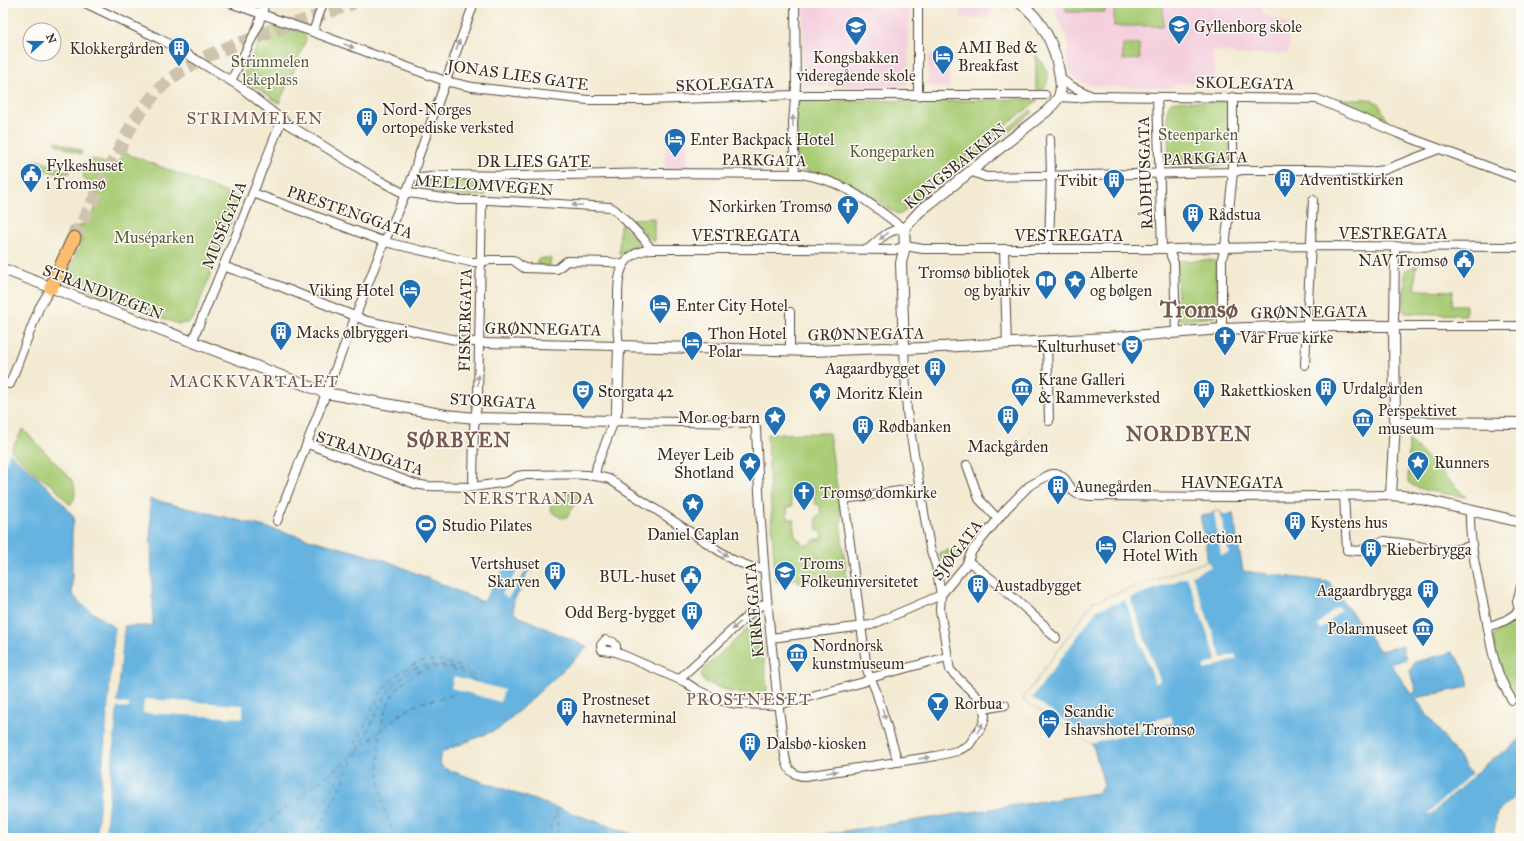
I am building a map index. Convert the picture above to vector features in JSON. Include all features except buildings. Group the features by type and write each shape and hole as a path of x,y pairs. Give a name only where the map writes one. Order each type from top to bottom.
{"main road":[{"path":"51,288 74,238"}],"street":[{"name":"MELLOMVEGEN","path":"85,3 162,40 231,82 282,119 375,178 405,193 446,199 610,207 615,210 652,249"},
{"name":"JONAS LIES GATE","path":"230,3 445,81 477,87 599,100"},
{"path":"231,82 258,26 262,15 262,8 265,3"},
{"path":"313,32 323,3"},
{"path":"308,444 381,250 413,176 445,81 474,3"},
{"path":"795,3 795,95 793,123 795,174"},
{"path":"918,3 918,96"},
{"path":"1025,4 1035,16 1048,37 1056,56 1061,86 1059,97"},
{"name":"SKOLEGATA","path":"1060,78 1069,85 1093,96"},
{"name":"SKOLEGATA","path":"599,100 648,100 795,95 1044,95"},
{"name":"SKOLEGATA","path":"1059,97 1233,97 1317,99 1439,149 1521,179"},
{"name":"KONGSBAKKEN","path":"867,250 892,230 898,228 904,229 919,212 1034,122 1048,110 1059,97"},
{"name":"RÅDHUSGATA","path":"1157,97 1159,174 1166,248 1174,263 1176,332"},
{"path":"1222,329 1222,258 1225,248 1233,172 1233,97"},
{"name":"MUSÉGATA","path":"192,342 282,119"},
{"path":"1049,249 1051,176 1050,139"},
{"name":"PARKGATA","path":"970,171 986,177 1233,172 1242,170 1370,172 1384,170 1439,149"},
{"name":"DR LIES GATE","path":"413,176 422,178 446,175 520,176 656,173"},
{"name":"PARKGATA","path":"656,173 814,175 842,186 865,199 904,229"},
{"name":"PRESTENGGATA","path":"253,193 385,242 470,262 513,260 524,268 543,269 557,269 567,261 610,262 623,265"},
{"name":"FISKERGATA","path":"473,487 475,418 478,396 482,200"},
{"path":"1305,365 1313,200"},
{"path":"904,229 905,246 901,263 907,412 920,488 930,548 936,566 941,595 940,610 950,670 978,698 984,709 984,721 969,745 955,752 898,762 874,685 867,670 844,499 920,488"},
{"name":"VESTREGATA","path":"623,265 635,255 652,249 801,248 894,250 905,246 923,249 1225,248 1310,246 1521,247"},
{"path":"1395,247 1395,422 1391,495 1412,497 1521,522"},
{"path":"1004,249 1007,344"},
{"path":"595,476 597,465 614,421 617,409 619,346 617,325 618,278 623,265"},
{"name":"GRØNNEGATA","path":"223,266 367,321 461,341 479,342 790,350 904,349 1007,344 1222,329 1308,326 1521,326"},
{"name":"STRANDVEGEN","path":"3,270 192,342"},
{"path":"3,383 10,384 39,308 51,288"},
{"path":"790,312 790,350"},
{"path":"1047,341 1049,421"},
{"name":"STORGATA","path":"192,342 326,393 446,415 475,418 749,422 753,423 755,426"},
{"path":"1395,422 1521,423"},
{"name":"KIRKEGATA","path":"755,426 767,603 778,705 787,767 797,776 806,776 898,762"},
{"name":"STRANDGATA","path":"278,521 308,444 415,484 427,486 473,487 507,482 518,476 524,475 595,476 610,479 736,562 751,567 764,568"},
{"path":"967,465 980,499 998,519"},
{"name":"SJØGATA","path":"771,638 871,625 941,595 968,561 972,551 998,519 1029,486 1047,476 1057,474 1063,476 1073,491"},
{"name":"HAVNEGATA","path":"1073,491 1077,494 1090,496 1236,497 1391,495"},
{"path":"1344,496 1347,550 1360,551 1372,544 1385,541 1441,551 1449,551 1472,546"},
{"path":"1470,510 1472,546 1493,657 1500,680 1512,700"},
{"path":"968,561 998,584 1039,620 1056,638"},
{"path":"1488,627 1506,620 1520,610 1517,602 1521,586"},
{"path":"679,679 755,609 767,603"},
{"path":"616,652 679,679 697,690 729,703 743,705 778,705 864,682 870,678 947,657"},
{"path":"984,709 1005,705"}],"shaded area":[{"name":"Kongsbakken videregående skole","path":"804,3 910,3 908,86 803,85"},
{"path":"960,3 991,3 989,19 961,18"},
{"name":"Gyllenborg skole","path":"1056,3 1263,3 1261,13 1290,25 1288,53 1234,55 1232,52 1212,51 1217,89 1196,83 1179,84 1166,88 1090,86 1075,79 1070,72 1067,59 1069,42 1056,14"},
{"path":"1521,20 1521,70 1512,67"},
{"path":"928,55 950,56 949,87 931,87 928,85"},
{"path":"668,137 688,138 687,170 664,170"}],"green space":[{"path":"1066,3 1105,3 1105,12 1066,12"},
{"path":"1114,3 1163,3 1163,26 1114,26"},
{"name":"Strimmelen lekeplass","path":"277,25 301,32 305,35 306,39 279,103 243,78 264,31"},
{"path":"1123,44 1139,44 1140,59 1123,60"},
{"path":"1036,55 1045,67 1047,77 1046,86 1042,90 1037,90 1036,88"},
{"name":"Kongeparken","path":"1018,99 1038,100 932,184 922,199 901,214 897,214 878,201 831,175 803,170 799,168 797,163 795,110 798,102 801,100 947,101"},
{"path":"1339,99 1368,99 1378,103 1388,121"},
{"name":"Steenparken","path":"1171,102 1230,103 1229,163 1224,165 1173,166 1169,162 1167,109"},
{"path":"1031,110 1033,112 966,165 957,169"},
{"path":"56,141 81,151 82,153 80,154 55,144"},
{"name":"Muséparken","path":"123,152 240,198 193,319 186,323 178,324 143,311 144,308 131,304 128,305 94,293 78,284 67,274 82,241 67,234 69,229 75,228 87,221 96,205 97,199 95,192 83,177 88,161 94,159 117,168"},
{"path":"37,160 70,173 60,174 32,167 33,162"},
{"path":"482,178 486,180 485,196 453,196 414,190 411,188 420,181 429,183 435,182 436,179"},
{"path":"654,218 654,242 631,220"},
{"path":"621,224 636,239 637,242 635,247 621,254 619,253"},
{"path":"551,258 550,266 537,265 537,260"},
{"path":"1213,260 1216,262 1217,315 1214,317 1183,320 1178,319 1177,261"},
{"path":"1417,265 1417,268 1415,268 1415,287 1417,290 1453,291 1452,305 1466,305 1466,315 1405,313 1405,272 1406,270"},
{"path":"23,429 71,479 74,486 75,496 70,505 53,486 38,476 11,450"},
{"path":"829,433 842,521 840,523 847,578 799,584 798,579 776,582 767,434","holes":["805,481 806,489 813,489 815,504 820,505 821,515 816,517 817,531 822,532 823,538 814,540 811,544 804,545 795,536 793,519 788,519 787,508 792,506 790,492 797,490 796,483"]},
{"path":"1409,440 1466,497 1427,490 1408,482"},
{"path":"566,492 575,492 580,496 567,517 561,518 551,511 550,507 558,494 564,495"},
{"path":"948,550 951,552 953,550 961,552 960,557 951,562 943,560 939,553"},
{"path":"1521,620 1521,700 1514,695 1504,681 1498,663 1493,637 1497,630"},
{"path":"756,621 759,622 767,687 765,694 761,696 731,692 703,681 701,674 705,668"}],"water":[{"path":"3,447 49,489 74,517 72,534 72,594 82,605 115,628 97,838 3,838"},
{"path":"150,499 261,526 385,560 481,601 484,601 507,564 517,571 523,562 531,567 525,576 525,583 514,600 514,613 588,647 500,728 442,752 439,761 443,768 643,838 139,838 105,835 124,626 153,626"},
{"path":"1220,511 1222,515 1233,514 1243,571 1329,582 1380,651 1403,646 1403,655 1405,654 1406,659 1390,664 1412,694 1416,692 1410,671 1415,662 1452,652 1466,673 1468,687 1415,698 1471,774 1429,813 1431,814 1487,763 1510,748 1521,737 1521,791 1497,813 1493,838 799,838 1097,793 1104,784 1093,745 1023,699 1093,602 1206,562 1206,541 1200,516 1213,514 1213,512"}],"pier":[{"path":"6,447 11,451 3,468 3,453"},
{"path":"1220,511 1229,553 1221,555 1214,512"},
{"path":"1208,562 1211,567 1192,575 1222,658 1235,654 1237,659 1205,670 1203,666 1217,660 1187,577 1130,598 1160,681 1155,683 1125,600 1097,610 1032,698 1090,737 1171,716 1172,723 1091,744 1023,699 1093,602"},
{"path":"525,563 529,566 508,598 502,594 517,571 519,572"},
{"path":"1338,606 1341,610 1321,629 1317,625"},
{"path":"121,626 124,626 117,703 129,704 129,708 117,707 105,835 139,838 105,837 103,835"},
{"path":"115,628 117,629 99,838 97,838"},
{"path":"454,676 504,690 500,702 451,688"},
{"path":"144,699 243,705 243,718 143,713"},
{"path":"1471,774 1473,776 1431,814 1428,813"}],"ferry route":[{"path":"302,838 341,775 379,695 397,675 415,664 425,661 441,661 468,669 473,675 475,682"},
{"path":"315,838 384,698 398,681 413,669 431,665 442,665 463,671 468,673 474,680"},
{"path":"394,838 382,800 379,768 382,726 390,701 397,689 407,679 419,671 429,668 436,667 453,670 469,676 472,679"},
{"path":"350,757 392,721 410,708 423,702 448,697 456,692"},
{"path":"248,838 348,759"},
{"path":"547,838 557,808 558,838"}],"tunnel":[{"path":"74,238 134,121 157,91 171,78 203,58 226,48 354,3"}],"place":[{"name":"Kongsbakken videregående skole","path":"856,46"},
{"name":"Gyllenborg skole","path":"1179,46"},
{"name":"Klokkergården","path":"179,68"},
{"name":"AMI Bed & Breakfast","path":"943,76"},
{"name":"Nord-Norges ortopediske verksted","path":"367,138"},
{"name":"Enter Backpack Hotel","path":"675,158"},
{"name":"Fylkeshuset i Tromsø","path":"31,194"},
{"name":"Adventistkirken","path":"1285,198"},
{"name":"Tvibit","path":"1114,200"},
{"name":"Norkirken Tromsø","path":"848,226"},
{"name":"Rådstua","path":"1193,234"},
{"name":"NAV Tromsø","path":"1464,280"},
{"name":"Tromsø bibliotek og byarkiv","path":"1046,300"},
{"name":"Alberte og bølgen","path":"1075,300"},
{"name":"Viking Hotel","path":"410,310"},
{"name":"Enter City Hotel","path":"660,324"},
{"name":"Macks ølbryggeri","path":"281,352"},
{"name":"Vår Frue kirke","path":"1225,356"},
{"name":"Thon Hotel Polar","path":"692,362"},
{"name":"Kulturhuset","path":"1132,366"},
{"name":"Aagaardbygget","path":"935,388"},
{"name":"Krane Galleri & Rammeverksted","path":"1022,408"},
{"name":"Urdalgården","path":"1326,408"},
{"name":"Storgata 42","path":"583,410"},
{"name":"Rakettkiosken","path":"1204,410"},
{"name":"Moritz Klein","path":"820,412"},
{"name":"Mor og barn","path":"775,436"},
{"name":"Mackgården","path":"1008,436"},
{"name":"Perspektivet museum","path":"1363,438"},
{"name":"Rødbanken","path":"863,446"},
{"name":"Meyer Leib Shotland","path":"750,482"},
{"name":"Runners","path":"1418,482"},
{"name":"Aunegården","path":"1058,506"},
{"name":"Tromsø domkirke","path":"804,512"},
{"name":"Daniel Caplan","path":"693,524"},
{"name":"Kystens hus","path":"1295,542"},
{"name":"Studio Pilates","path":"426,544"},
{"name":"Clarion Collection Hotel With","path":"1106,566"},
{"name":"Rieberbrygga","path":"1371,568"},
{"name":"Vertshuset Skarven","path":"555,592"},
{"name":"Troms Folkeuniversitetet","path":"785,592"},
{"name":"BUL-huset","path":"691,596"},
{"name":"Austadbygget","path":"978,604"},
{"name":"Aagaardbrygga","path":"1428,610"},
{"name":"Odd Berg-bygget","path":"692,632"},
{"name":"Polarmuseet","path":"1423,648"},
{"name":"Nordnorsk kunstmuseum","path":"797,674"},
{"name":"Rorbua","path":"938,722"},
{"name":"Prostneset havneterminal","path":"567,728"},
{"name":"Scandic Ishavshotel Tromsø","path":"1049,740"},
{"name":"Dalsbø-kiosken","path":"750,762"}],"district":[{"name":"STRIMMELEN","path":"255,118"},
{"name":"Tromsø","path":"1199,309"},
{"name":"MACKKVARTALET","path":"254,381"},
{"name":"NORDBYEN","path":"1189,434"},
{"name":"SØRBYEN","path":"459,440"},
{"name":"NERSTRANDA","path":"529,498"},
{"name":"PROSTNESET","path":"749,699"}]}
